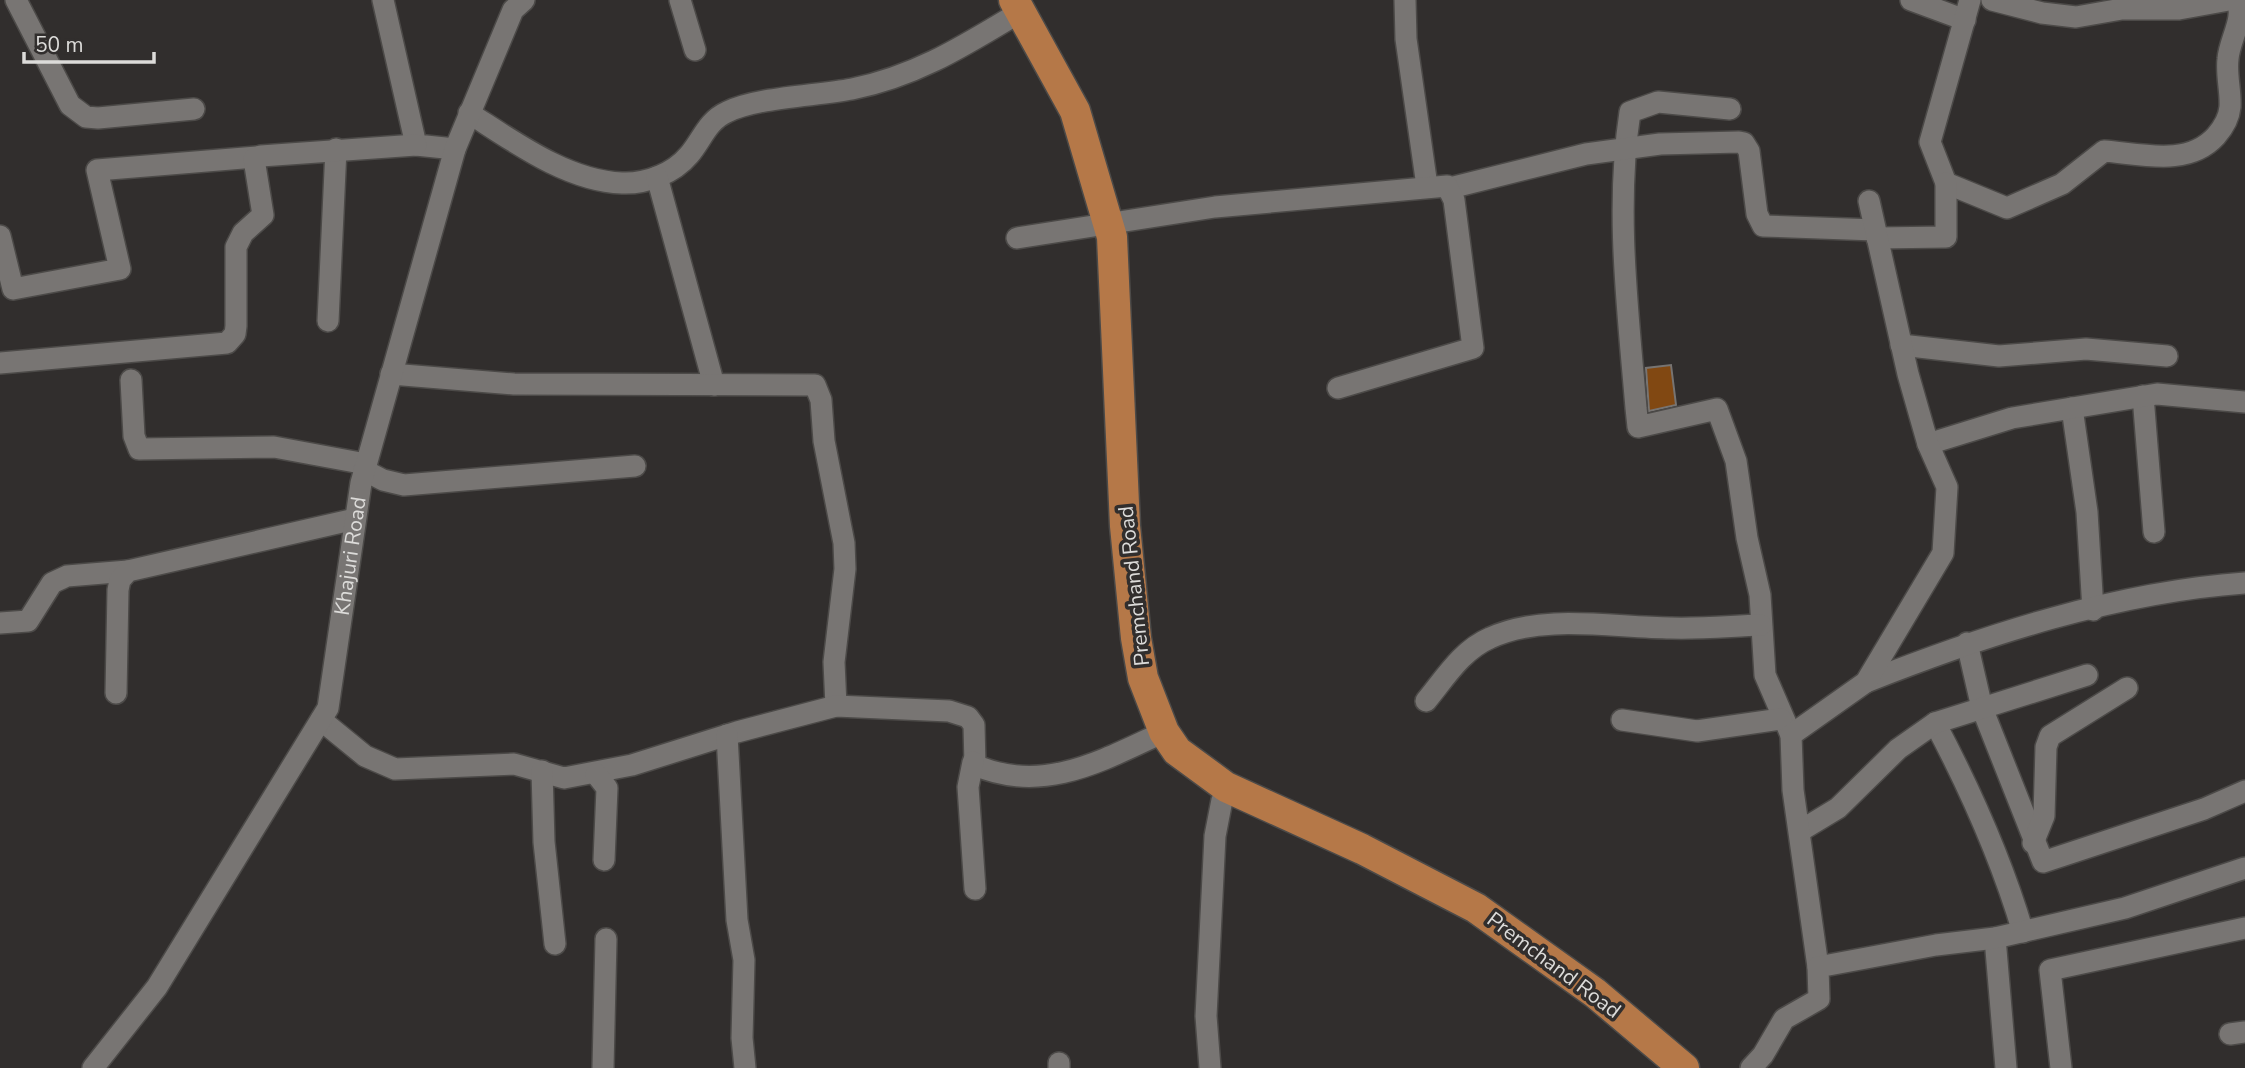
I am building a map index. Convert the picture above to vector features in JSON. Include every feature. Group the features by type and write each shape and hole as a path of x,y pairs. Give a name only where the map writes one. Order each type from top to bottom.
{"highway":[{"name":"Premchand Road","path":"1017,6 1075,111 1116,289 1125,526 1136,638 1156,735 1184,776 1222,800 1445,908 1586,1001 1665,1068"},
{"name":"Premchand Road","path":"1156,735 1227,787 1362,849 1476,908 1586,986 1684,1068"}],"street":[{"path":"16,0 70,104 77,112 98,118 194,108"},
{"path":"383,0 416,145"},
{"name":"Khajuri Road","path":"93,1068 157,987 328,708 365,467 455,149 513,10 524,0"},
{"path":"680,0 695,50"},
{"path":"1405,0 1408,52 1427,186"},
{"path":"1017,239 1216,207 1427,186 1443,185 1450,188 1586,154 1660,144 1744,143 1751,156 1757,214 1763,226 1946,237 1946,183 1930,142 1968,10 1911,0"},
{"path":"1946,183 2007,208 2062,184 2104,151 2174,156 2201,150 2219,132 2228,114 2227,60 2240,15 2240,5 2229,0 2189,8 2157,5 2076,17 2042,13 1992,0"},
{"path":"469,113 518,145 578,173 622,183 657,177 677,167 690,155 708,126 729,111 853,89 915,72 1017,6"},
{"path":"1730,109 1658,102 1630,112 1624,149 1627,290 1638,427 1717,408 1735,461 1747,538 1760,594 1765,675 1786,727 1818,967 1819,999 1784,1018 1763,1055 1751,1068"},
{"path":"0,236 13,289 120,269 97,170 336,149 416,145 455,149"},
{"path":"328,321 336,149"},
{"path":"0,363 219,344 232,339 236,326 236,247 243,233 263,218 253,163 257,157"},
{"path":"657,177 714,385"},
{"path":"1338,388 1473,348 1450,188"},
{"path":"1866,682 1943,553 1947,487 1928,444 1901,345 1869,201"},
{"path":"1901,345 1999,356 2086,349 2167,356"},
{"path":"391,374 514,384 811,384 820,391 824,441 841,520 845,556 834,662 836,706"},
{"path":"131,380 134,436 139,449 274,447 365,467 383,480 404,485 635,466"},
{"path":"1928,444 2012,418 2157,394 2245,402"},
{"path":"2143,396 2154,532"},
{"path":"2072,408 2087,512 2093,610"},
{"path":"0,623 28,621 51,583 67,576 128,571 355,520"},
{"path":"116,693 118,590 120,580 128,571"},
{"path":"1622,720 1697,732 1786,727 1866,682 1967,643 2150,595 2245,583"},
{"path":"1426,701 1474,647 1511,631 1575,625 1673,628 1762,625"},
{"path":"1967,643 1982,708 2040,860 2052,862 2245,792"},
{"path":"1800,831 1838,808 1898,749 1935,723 2087,675"},
{"path":"2033,843 2044,816 2046,747 2050,736 2127,688"},
{"path":"321,720 365,757 395,769 526,765 564,778 596,774 836,706 949,711 968,716 974,725 973,762 968,777 975,888"},
{"path":"1935,723 1966,781 1998,854 2023,932"},
{"path":"727,735 737,920 744,960 742,1038 745,1068 739,1068"},
{"path":"973,762 979,767 1029,778 1055,777 1098,762 1156,735"},
{"path":"542,771 544,842 555,944"},
{"path":"596,774 607,788 604,860"},
{"path":"1210,1068 1206,1016 1215,836 1222,800"},
{"path":"1818,967 2023,932 2125,908 2245,868"},
{"path":"2060,1068 2050,970 2245,928"},
{"path":"1995,938 2006,1068"},
{"path":"603,1068 606,939"}],"building":[{"path":"1671,365 1676,405 1649,411 1646,368"}]}
